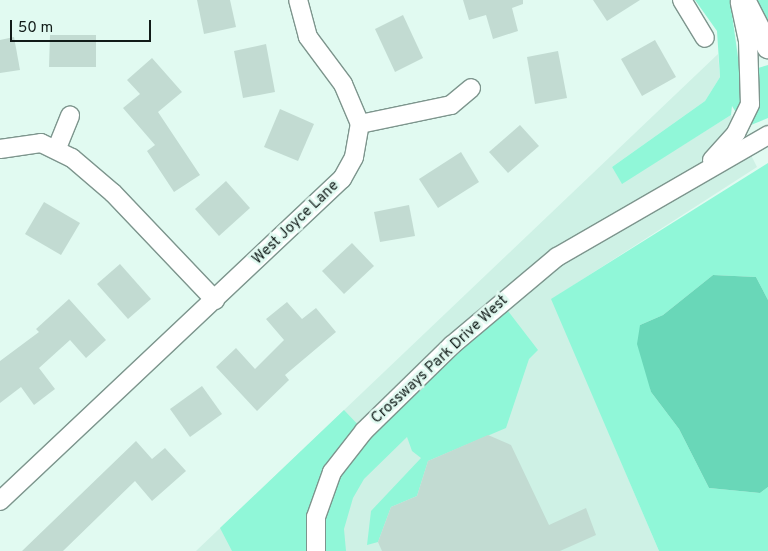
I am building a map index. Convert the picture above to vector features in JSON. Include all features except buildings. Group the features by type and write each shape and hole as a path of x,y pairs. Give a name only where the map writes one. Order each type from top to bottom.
{"main road":[{"path":"744,0 768,47"}],"street":[{"path":"298,0 308,37 342,84 360,124 451,106 471,88"},
{"path":"682,0 705,38"},
{"name":"Crossways Park Drive West","path":"705,168 736,132 750,104 748,41 740,0"},
{"path":"57,148 70,116"},
{"name":"West Joyce Lane","path":"0,501 342,180 354,157 360,124"},
{"name":"Crossways Park Drive West","path":"316,551 317,510 332,472 364,431 501,302 557,257 705,168 768,135"},
{"path":"0,149 41,143 57,148 113,192 215,300"}],"shaded area":[{"path":"695,0 730,0 742,86 740,119 732,106 731,115 622,184 612,167 705,101 720,77 717,31"},
{"path":"755,0 768,0 768,33"},
{"path":"718,54 720,77 705,101 612,167 622,183 731,115 757,167 552,299 659,551 196,551"},
{"path":"768,65 768,118 751,125 758,68"},
{"path":"768,163 768,300 756,277 713,275 663,315 640,325 651,392 679,429 709,488 760,493 768,487 768,551 659,551 551,299"},
{"path":"713,275 756,277 768,300 768,487 760,493 709,488 679,429 651,392 637,344 640,325 663,315"},
{"path":"501,302 538,350 529,359 506,428 428,461 417,496 391,507 378,542 367,545 371,511 421,458 412,451 407,437 364,479 353,498 344,529 346,551 232,551 220,528 344,410 364,431"}]}
